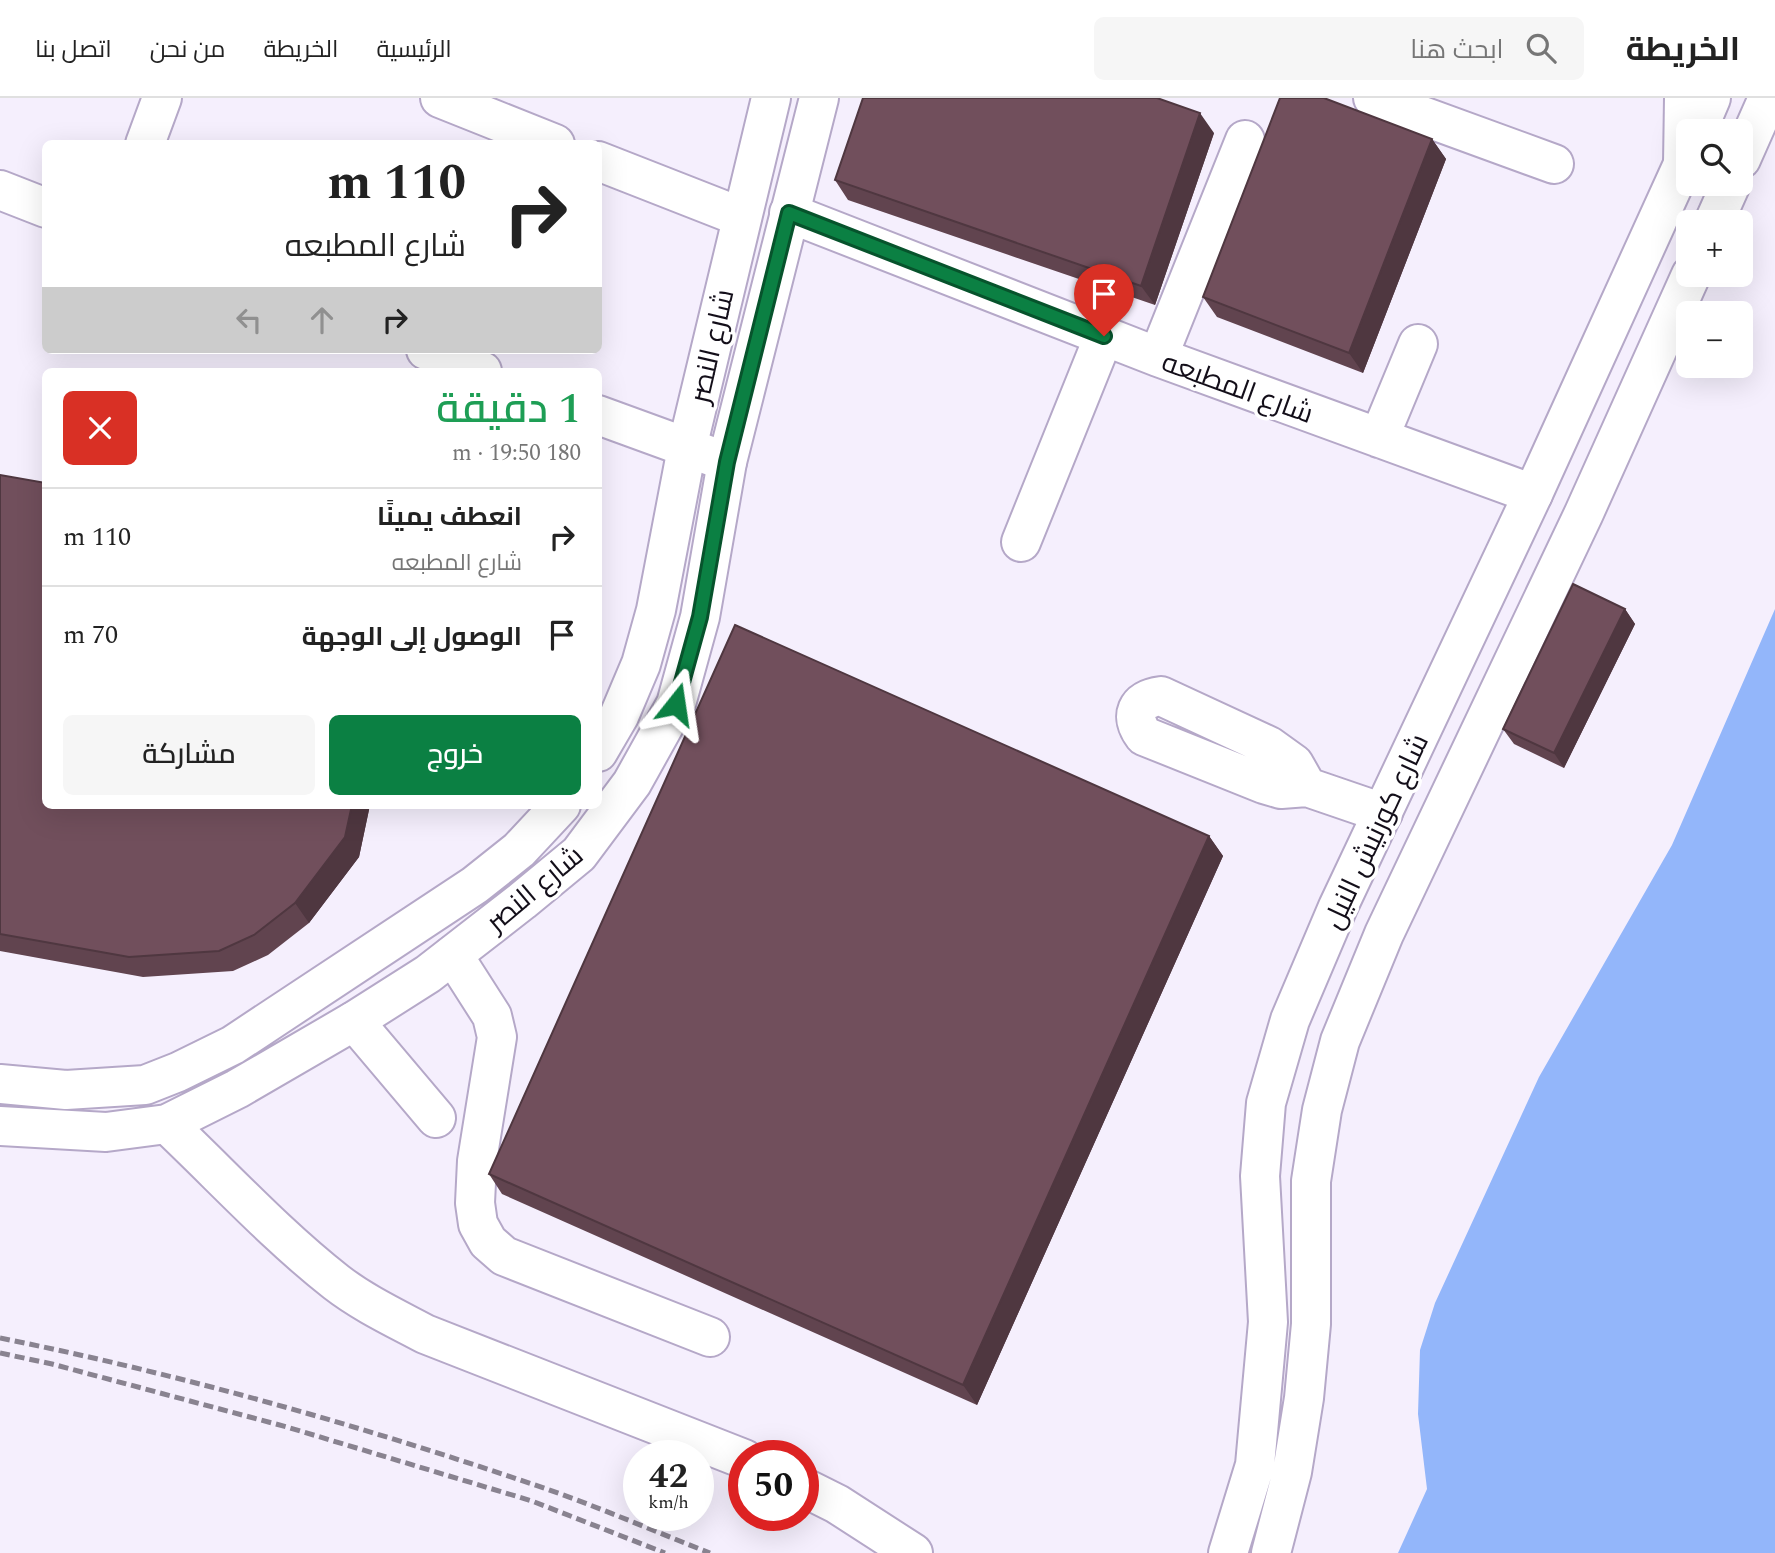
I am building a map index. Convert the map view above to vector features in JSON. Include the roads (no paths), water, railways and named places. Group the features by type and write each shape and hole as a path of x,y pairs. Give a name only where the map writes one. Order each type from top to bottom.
{"main road":[{"path":"154,140 162,98"},
{"path":"440,98 545,140"},
{"name":"شارع النصر","path":"602,745 619,716 641,664 656,610 687,448 771,98"},
{"name":"شارع النصر","path":"0,1126 106,1132 167,1124 237,1089 428,974 579,854 632,783 676,704 700,617 727,462 819,98"},
{"path":"1373,98 1553,164"},
{"path":"1684,98 1686,119"},
{"name":"شارع كورنيش النيل","path":"1702,119 1711,98"},
{"path":"1753,132 1768,98"},
{"path":"1158,357 1245,140"},
{"path":"602,163 741,217"},
{"name":"شارع كورنيش النيل","path":"1228,1553 1255,1465 1268,1322 1260,1176 1266,1103 1290,1020 1338,907 1533,494 1676,180"},
{"path":"0,190 42,206"},
{"name":"شارع المطبعه","path":"789,213 1158,357 1533,494"},
{"name":"شارع كورنيش النيل","path":"1271,1553 1292,1472 1304,1398 1311,1324 1311,1181 1322,1110 1340,1041 1384,934 1584,513 1685,287"},
{"path":"1021,542 1104,336"},
{"path":"1379,438 1418,344"},
{"path":"437,354 474,368"},
{"path":"602,416 727,462"},
{"path":"1272,769 1186,753 1144,736 1136,726 1135,715 1140,705 1149,697 1161,696 1202,715 1272,769 1281,789 1307,787 1382,813"},
{"path":"1186,753 1202,715"},
{"name":"شارع النصر","path":"0,1084 66,1090 145,1085 233,1045 475,886 519,850 557,809"},
{"path":"453,954 492,1016 497,1037 477,1161 475,1203 478,1224 488,1242 504,1256 710,1337"},
{"path":"354,1021 436,1118"},
{"path":"145,1085 167,1124 294,1246 338,1283 379,1310 425,1334 728,1454"},
{"path":"819,1495 913,1553"}],"water":[{"path":"1775,609 1775,1553 1398,1553 1427,1489 1418,1414 1420,1350 1435,1303 1539,1077 1672,845"}],"railway":[{"path":"0,1338 202,1384 401,1441 554,1492 710,1553"},
{"path":"0,1353 52,1364 287,1427 532,1501 665,1553"}]}
